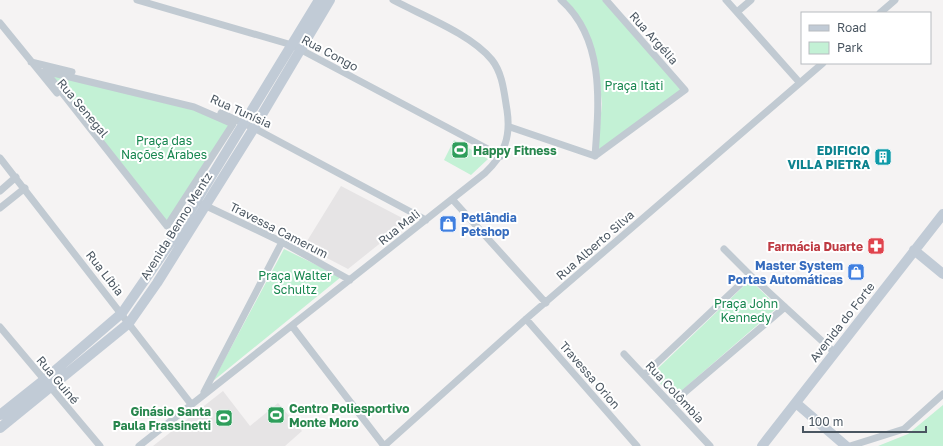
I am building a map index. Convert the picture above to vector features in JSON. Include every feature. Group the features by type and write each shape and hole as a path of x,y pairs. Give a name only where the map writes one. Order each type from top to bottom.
{"street":[{"name":"Rua Congo","path":"137,0 296,47 501,156"},
{"name":"Avenida Benno Mentz","path":"200,204 254,128 319,0"},
{"name":"Avenida Benno Mentz","path":"0,415 47,384 129,323 200,204 244,123 330,0"},
{"name":"Rua Mali","path":"139,446 202,394 292,326 485,173 501,156 510,127 502,82 492,61 472,41 393,0"},
{"path":"510,127 595,156 599,102 597,77 591,50 582,27 561,0"},
{"name":"Rua Argélia","path":"595,156 685,90 606,0"},
{"path":"726,0 800,83"},
{"path":"737,12 751,0"},
{"path":"881,12 895,0"},
{"name":"Rua Senegal","path":"0,23 179,238"},
{"name":"Rua Tunísia","path":"31,62 195,103 254,128 426,220"},
{"name":"Rua Alberto Silva","path":"384,446 526,319 822,64"},
{"path":"46,71 194,107 233,124 167,226 46,71"},
{"name":"Rua Líbia","path":"0,158 25,188 191,404"},
{"path":"0,191 16,178"},
{"path":"0,208 25,188"},
{"path":"452,199 546,303"},
{"name":"Travessa Camerum","path":"200,204 282,242 350,280"},
{"name":"Avenida do Forte","path":"762,446 943,214"},
{"name":"Avenida Benno Mentz","path":"0,428 122,313 179,238"},
{"path":"202,394 282,242"},
{"path":"724,249 750,275 834,352"},
{"path":"914,250 943,274"},
{"path":"644,375 750,275"},
{"path":"671,404 785,307"},
{"name":"Travessa Orion","path":"526,319 637,446"},
{"path":"292,326 384,446"},
{"name":"Rua Guiné","path":"0,327 100,446"},
{"name":"Rua Colômbia","path":"624,354 710,446"},
{"path":"850,446 904,429 943,394"},
{"path":"796,403 846,446"}],"shaded area":[{"path":"341,186 408,221 348,269 304,246"},
{"path":"223,391 250,426 278,403 302,431 285,446 153,446"}],"green space":[{"name":"Praça Itati","path":"564,0 603,0 684,90 597,152 602,104 594,49"},
{"name":"Praça das Nações Árabes","path":"45,71 194,107 233,124 167,226"},
{"name":"Happy Fitness","path":"454,140 488,159 471,175 444,160"},
{"name":"Praça Walter Schultz","path":"284,249 341,277 213,381"},
{"name":"Praça John Kennedy","path":"750,280 778,307 673,398 652,374"},
{"path":"943,405 943,446 878,446 908,434"}],"place":[{"name":"Happy Fitness","path":"460,150"},
{"name":"EDIFICIO VILLA PIETRA","path":"883,157"},
{"name":"Petlândia Petshop","path":"448,224"},
{"name":"Farmácia Duarte","path":"876,246"},
{"name":"Master System Portas Automáticas","path":"856,272"},
{"name":"Centro Poliesportivo Monte Moro","path":"276,415"},
{"name":"Ginásio Santa Paula Frassinetti","path":"224,418"}]}
